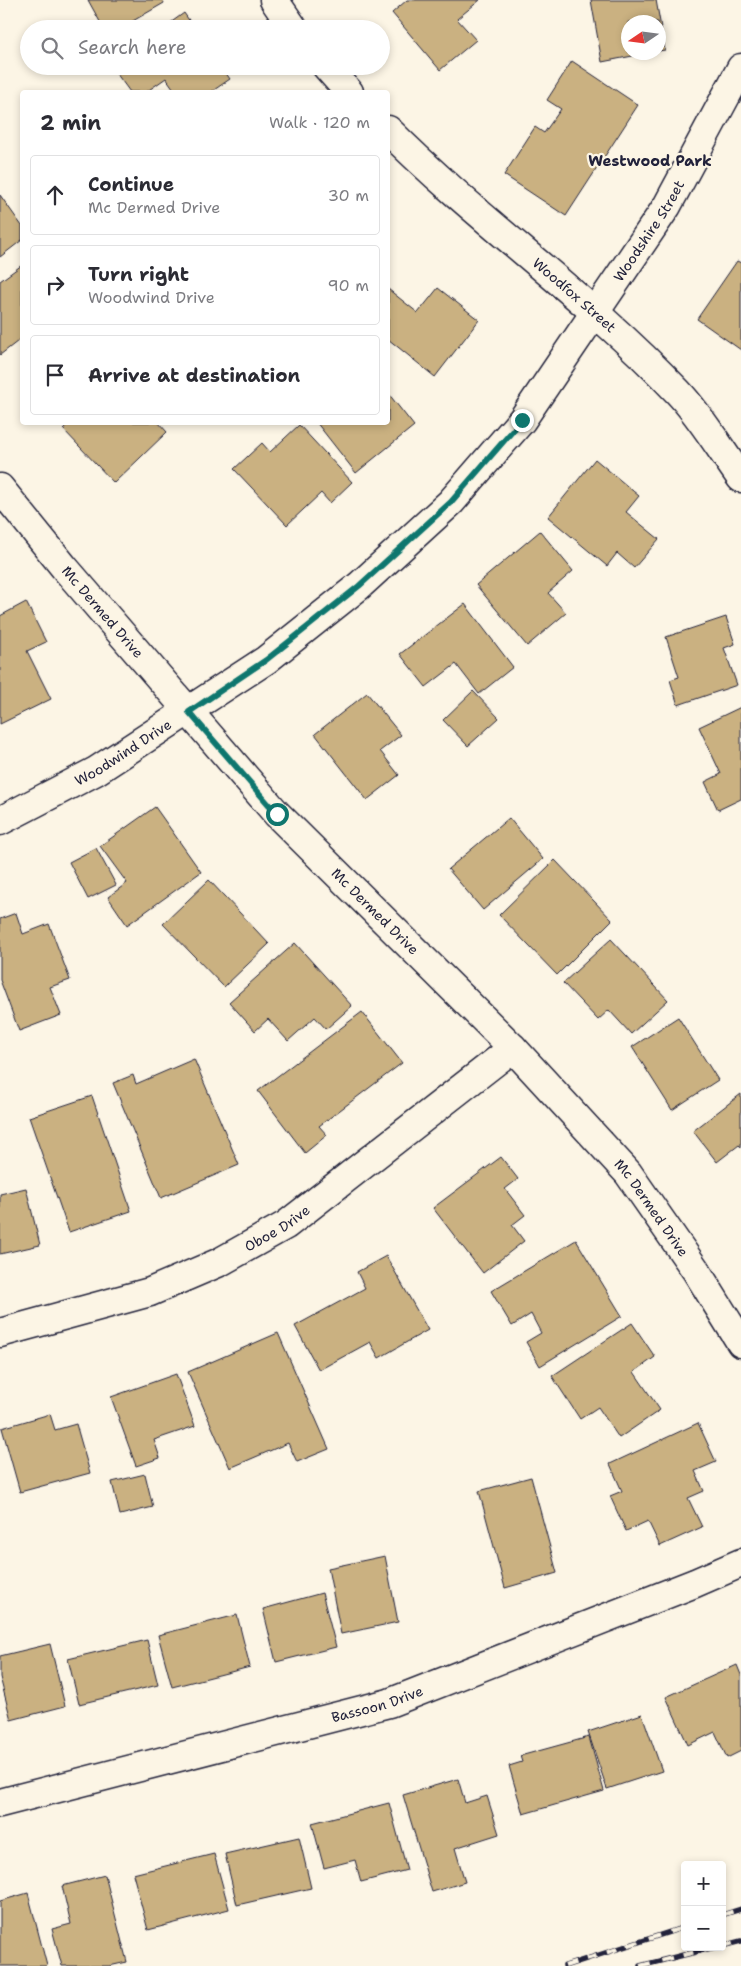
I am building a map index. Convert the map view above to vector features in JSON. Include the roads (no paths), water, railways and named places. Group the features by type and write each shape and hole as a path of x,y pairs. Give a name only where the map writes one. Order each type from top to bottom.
{"street":[{"path":"274,0 288,20"},
{"name":"Woodshire Street","path":"596,313 667,206 741,68"},
{"path":"334,75 347,90"},
{"name":"Woodfox Street","path":"390,132 441,181 596,313 680,394 741,478"},
{"name":"Woodwind Drive","path":"0,821 96,771 189,712 266,660 359,586 451,502 522,420 596,313"},
{"name":"Mc Dermed Drive","path":"0,488 64,567 277,814 513,1048 628,1174 697,1272 741,1343"},
{"name":"Oboe Drive","path":"0,1333 150,1292 220,1262 286,1225 513,1048"},
{"name":"Bassoon Drive","path":"0,1803 389,1702 695,1583 741,1563"}],"railway":[{"path":"726,1914 741,1909"},
{"path":"565,1966 681,1928"},
{"path":"726,1945 741,1941"},
{"path":"640,1966 699,1951"}],"district":[{"name":"Westwood Park","path":"650,161"}]}
